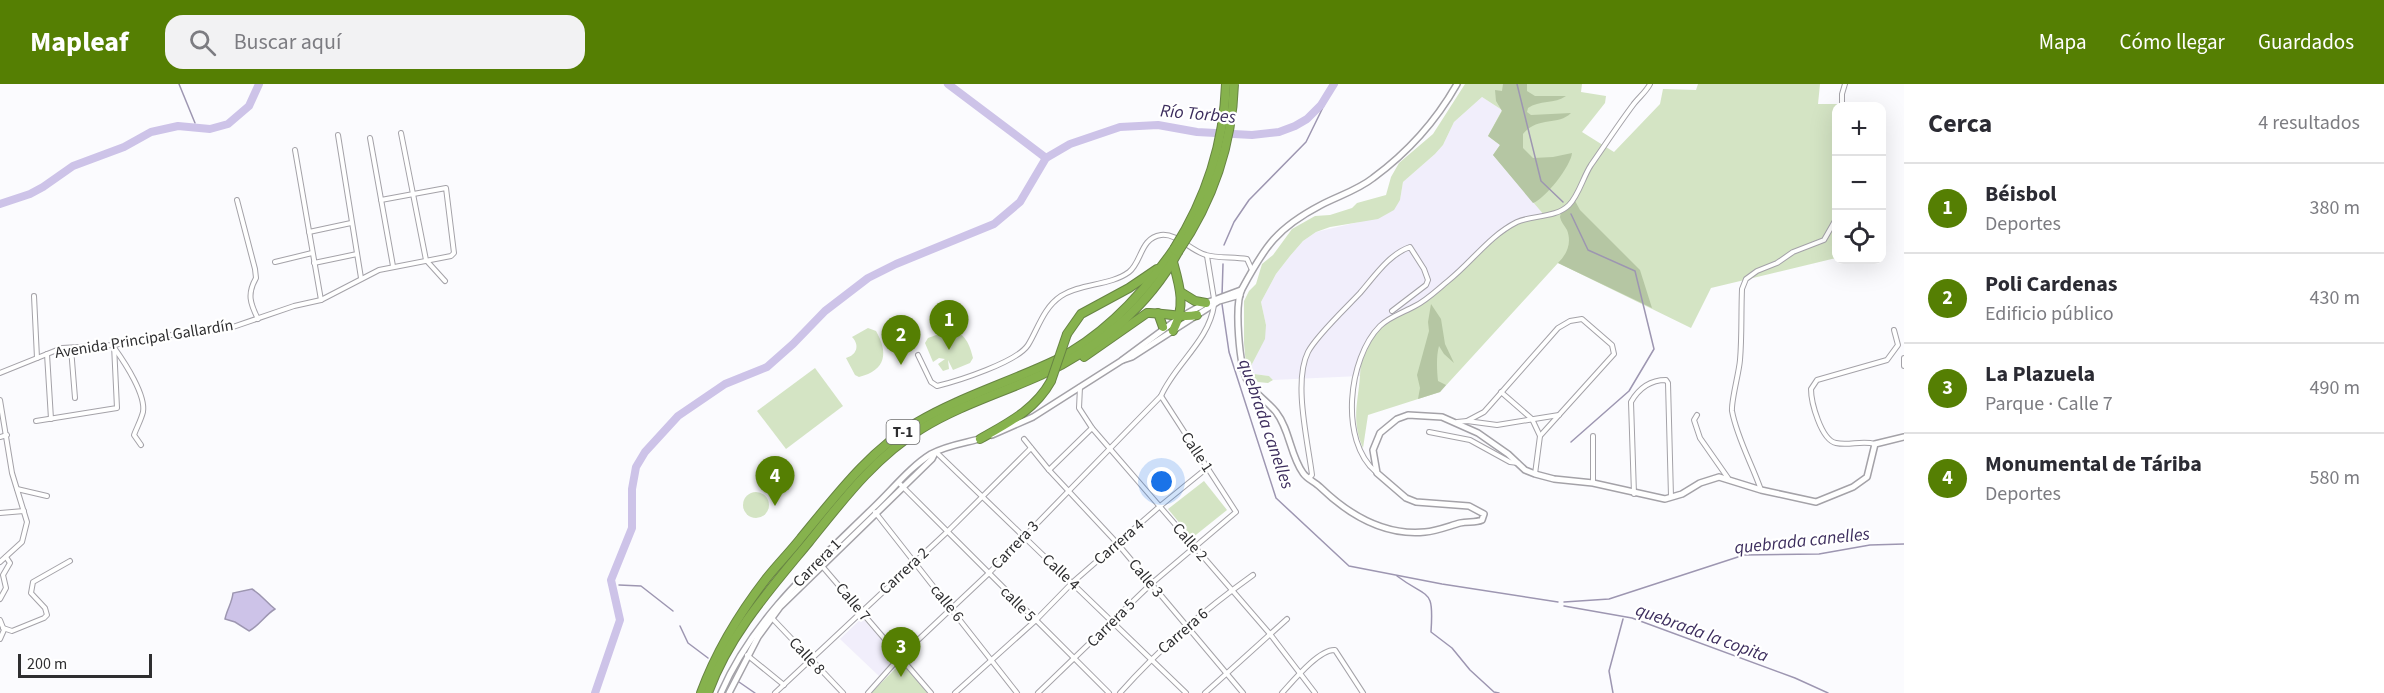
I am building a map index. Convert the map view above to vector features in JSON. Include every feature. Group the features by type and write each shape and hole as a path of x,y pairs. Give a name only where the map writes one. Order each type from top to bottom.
{"highway":[{"name":"T-1","path":"708,693 736,639 758,606 872,469 903,441 930,423 1028,381 1078,355 1106,335 1137,308 1157,285 1173,262 1213,165 1224,114 1226,84"},
{"name":"T-1","path":"701,693 727,636 766,579 858,471 885,445 939,411 1058,359 1083,344 1135,301 1198,221 1220,168 1229,131 1234,84"},
{"path":"1173,262 1182,293 1179,318 1173,331"},
{"path":"980,439 1029,409 1045,393 1067,334 1087,310 1129,288 1164,264"},
{"path":"1182,293 1195,301 1214,301"},
{"path":"1028,381 1070,364 1110,340 1147,313 1179,318 1197,315"},
{"path":"1158,313 1163,327"}],"street":[{"path":"1457,84 1431,124 1372,179 1285,226 1268,245 1240,293 1239,335 1243,374 1250,386 1275,412 1292,445 1298,465 1306,477 1310,477 1331,499 1349,512 1388,530 1426,532 1462,522 1479,522 1485,518 1479,510 1469,506 1416,502 1406,498 1377,473 1362,456 1352,417 1351,403 1358,365 1369,338 1382,324 1418,305 1447,282 1484,245 1517,222 1557,212 1569,205 1614,131 1650,84"},
{"path":"1842,102 1845,84"},
{"path":"401,133 426,260 445,281"},
{"path":"338,135 361,278"},
{"path":"370,138 393,266"},
{"path":"294,150 321,300"},
{"name":"Avenida Principal Gallardín","path":"0,373 62,348 115,346 153,337 227,329 294,306 321,300 361,278 393,266 451,256 454,249 446,189 412,194"},
{"path":"381,200 412,194"},
{"path":"237,200 255,269 256,278 250,285 250,300 258,319"},
{"path":"309,232 351,223"},
{"path":"1761,490 1742,444 1732,411 1740,360 1742,290 1746,279 1757,271 1777,263 1793,252 1824,240 1832,226"},
{"path":"918,355 933,384 938,386 1019,356 1053,303 1061,296 1079,288 1124,275 1132,270 1141,250 1153,238 1160,235 1173,237 1207,256 1247,259 1253,272"},
{"path":"1310,477 1312,475 1304,423 1302,384 1309,351 1399,250 1410,247 1428,280 1426,285 1392,311"},
{"path":"275,262 312,252"},
{"path":"314,263 357,254"},
{"path":"1207,256 1214,301"},
{"path":"936,452 1019,425 1121,361 1163,327 1214,301 1240,293"},
{"path":"34,296 37,358"},
{"path":"1121,361 1132,357 1173,331 1214,301"},
{"name":"Carrera 3","path":"868,693 900,657 988,574 1161,396 1166,385 1181,368 1206,331 1214,301"},
{"path":"1467,421 1484,412 1558,328 1580,318 1612,345 1614,354 1540,436"},
{"path":"1894,330 1898,345 1887,360 1817,380 1810,389 1821,428 1835,443 1868,442 1875,444 1904,436"},
{"path":"36,421 117,408 115,346"},
{"path":"115,346 143,404 143,412 134,435 141,445"},
{"path":"71,348 75,398"},
{"path":"47,354 51,419"},
{"path":"1904,358 1904,366"},
{"path":"1634,494 1631,402 1636,394 1647,385 1666,380 1668,383 1671,498"},
{"name":"Calle 2","path":"1080,387 1079,408 1092,428 1270,634 1315,693"},
{"path":"1501,392 1532,419 1540,436 1535,474"},
{"name":"Calle 1","path":"1161,396 1234,507"},
{"path":"0,400 12,473 27,522 22,542 0,562"},
{"path":"1377,473 1372,457 1377,438 1397,419 1422,414 1456,422 1495,444 1525,470 1535,474 1554,479 1593,483 1634,494 1671,498 1710,478 1719,477 1802,500 1823,501 1853,487 1867,477 1875,444"},
{"path":"1697,415 1694,420 1698,434 1728,478"},
{"path":"1456,422 1467,421 1497,425 1559,416"},
{"path":"1049,470 1092,428"},
{"path":"1430,432 1470,440 1518,464"},
{"path":"0,437 7,435"},
{"path":"1593,436 1593,483"},
{"name":"Calle 3","path":"1024,439 1049,470 1117,543 1243,693"},
{"name":"Carrera 2","path":"775,693 913,561 947,532 1031,448"},
{"name":"Carrera 1","path":"721,693 730,672 770,616 901,485 932,459 936,452"},
{"name":"Calle 4","path":"936,452 980,497 1073,582 1186,693"},
{"name":"Carrera 4","path":"955,693 1035,621 1073,582 1207,468"},
{"name":"calle 5","path":"901,485 1109,693"},
{"path":"18,489 47,496"},
{"name":"Carrera 5","path":"1038,693 1151,584 1236,512 1234,507"},
{"path":"0,513 24,511"},
{"name":"calle 6","path":"875,511 1017,693"},
{"path":"0,599 6,588 3,575 10,563 6,557"},
{"path":"3,628 12,631 44,618 45,608 31,594 31,586 33,582 70,561"},
{"name":"Calle 7","path":"820,564 931,693"},
{"name":"Carrera 6","path":"1120,693 1186,626 1253,575"},
{"name":"Calle 8","path":"770,616 843,693"},
{"path":"1205,693 1287,618"},
{"path":"0,620 4,634 0,639"},
{"path":"1282,693 1324,652 1335,650 1363,693"},
{"path":"745,654 783,685"},
{"name":"Carrera 1","path":"729,693 745,654"}],"shaded area":[{"path":"1482,97 1502,110 1488,136 1500,145 1494,155 1544,215 1447,282 1365,343 1360,376 1273,380 1269,376 1254,374 1251,366 1266,325 1261,302 1276,274 1290,256 1303,241 1316,232 1359,222 1400,200 1403,182 1435,154 1443,145 1454,122"},
{"path":"252,589 275,609 249,631 225,619 233,593"},
{"path":"862,618 897,657 879,676 840,639"}],"green space":[{"path":"1465,84 1582,84 1581,92 1606,96 1605,103 1582,132 1614,152 1660,104 1663,89 1696,90 1698,84 1820,84 1818,104 1832,104 1832,259 1711,288 1691,328 1558,263 1440,392 1368,415 1363,448 1357,429 1357,404 1362,353 1372,334 1384,324 1432,295 1478,250 1503,230 1517,222 1544,215 1493,155 1500,145 1488,136 1502,110 1482,97 1454,122 1443,145 1435,154 1403,182 1400,200 1394,210 1378,219 1330,227 1316,232 1303,241 1290,256 1276,274 1261,302 1266,325 1265,339 1251,366 1254,374 1269,376 1273,380 1268,383 1258,382 1251,378 1246,365 1244,301 1256,284 1262,264 1273,255 1292,229 1315,216 1330,215 1352,208 1357,203 1386,195 1391,177 1399,163 1433,134"},
{"path":"1503,84 1527,84 1527,91 1535,96 1566,96 1528,108 1527,112 1531,115 1571,113 1560,119 1535,125 1523,134 1523,148 1533,158 1572,153 1571,159 1557,181 1533,203 1493,155 1500,145 1488,136 1502,111 1496,101 1495,90 1502,91"},
{"path":"1574,199 1580,210 1640,270 1652,308 1558,263 1569,244 1567,230 1560,217 1561,212"},
{"path":"1431,304 1441,319 1445,344 1454,363 1439,346 1438,381 1446,385 1440,392 1418,399 1420,388 1417,375 1429,331"},
{"path":"868,328 876,331 880,339 882,359 875,370 859,377 855,375 846,358 853,355 857,346 852,337"},
{"path":"950,330 963,336 973,358 970,363 953,370 948,360 949,369 943,371 938,364 945,359 939,358 933,362 925,343 928,338"},
{"path":"815,368 843,406 786,449 757,411"},
{"path":"1204,481 1227,510 1192,538 1168,509"},
{"path":"756,492 765,496 769,505 765,514 756,518 747,514 743,505 747,496"},
{"path":"902,662 930,693 871,693"}],"waterway":[{"path":"179,84 195,123"},
{"path":"0,204 30,194 73,166 124,147 151,132 178,126 210,129 228,124 249,106 259,84"},
{"path":"948,84 1046,158"},
{"name":"Río Torbes","path":"595,693 620,620 611,580 632,528 632,489 636,467 645,452 678,416 725,384 767,367 825,311 868,278 896,264 994,224 1020,202 1046,158 1070,144 1120,127 1158,125 1197,132 1252,135 1279,132 1307,119 1321,105 1334,84"},
{"path":"1517,84 1541,181 1563,202"},
{"name":"quebrada canelles","path":"1224,245 1234,222 1249,200 1306,142 1331,91"},
{"path":"1571,214 1588,250 1635,271 1654,349 1629,391 1571,442"},
{"name":"quebrada canelles","path":"1222,296 1223,264"},
{"name":"quebrada canelles","path":"1222,304 1229,352 1276,498 1349,566 1442,584 1558,602"},
{"name":"quebrada canelles","path":"1564,602 1609,599 1744,555 1819,554 1870,545 1904,544"},
{"path":"1397,576 1427,596 1431,608 1431,632 1452,648 1470,670 1494,692 1499,693"},
{"path":"619,585 641,586 673,611"},
{"name":"quebrada la copita","path":"1564,606 1632,618 1795,678 1828,693"},
{"path":"1613,693 1609,671 1623,619"},
{"path":"680,626 688,643 708,658"},
{"path":"739,682 755,693"}],"place":[{"name":"Béisbol","path":"949,350"},
{"name":"Poli Cardenas","path":"901,365"},
{"name":"Monumental de Táriba","path":"775,506"},
{"name":"La Plazuela","path":"901,677"}]}
